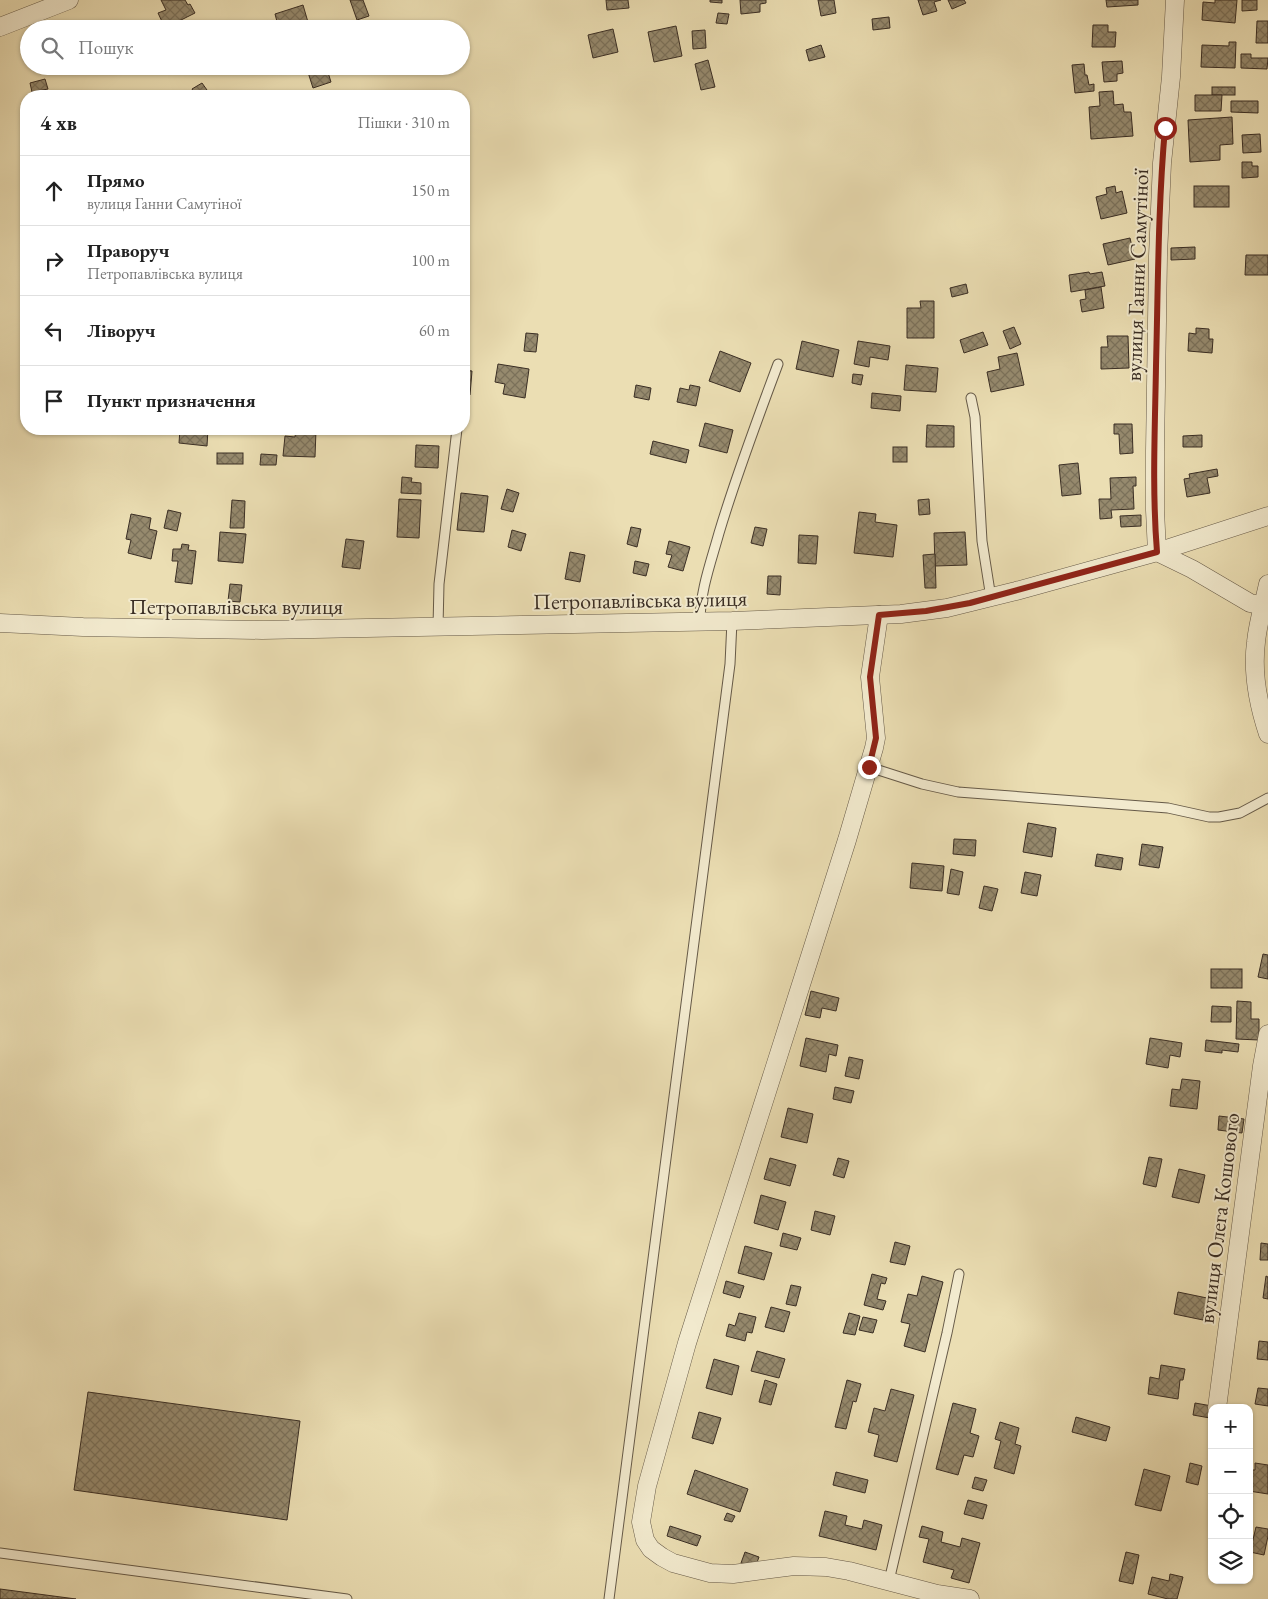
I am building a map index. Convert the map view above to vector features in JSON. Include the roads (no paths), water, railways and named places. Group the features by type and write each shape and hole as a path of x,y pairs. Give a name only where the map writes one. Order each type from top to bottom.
{"street":[{"path":"0,27 69,0"},
{"name":"вулиця Ганни Самутіної","path":"1157,552 1155,451 1158,256 1161,172 1171,77 1175,0"},
{"name":"Петропавлівська вулиця","path":"0,623 83,627 262,630 700,622 879,615 946,608 991,598 1157,552 1268,516"},
{"path":"1157,552 1207,577 1245,600 1266,607"},
{"path":"1268,584 1266,607 1256,640 1255,656 1258,700 1268,734"},
{"path":"879,615 870,677 876,738 869,767 687,1342 647,1486 641,1522 645,1540 651,1549 673,1563 710,1573 733,1574 778,1568 826,1567 937,1594 970,1599"},
{"name":"вулиця Олега Кошового","path":"1218,1404 1262,1066 1268,1034"}],"lane":[{"path":"700,622 700,605 706,578 730,498 778,364"},
{"path":"970,398 975,417 982,540 991,598"},
{"path":"438,627 439,584 456,435"},
{"path":"609,1599 729,674 732,621"},
{"path":"869,767 922,784 958,792 1168,808 1219,817 1240,812 1268,798"},
{"path":"889,1581 959,1274"},
{"path":"0,1554 347,1599"}]}
